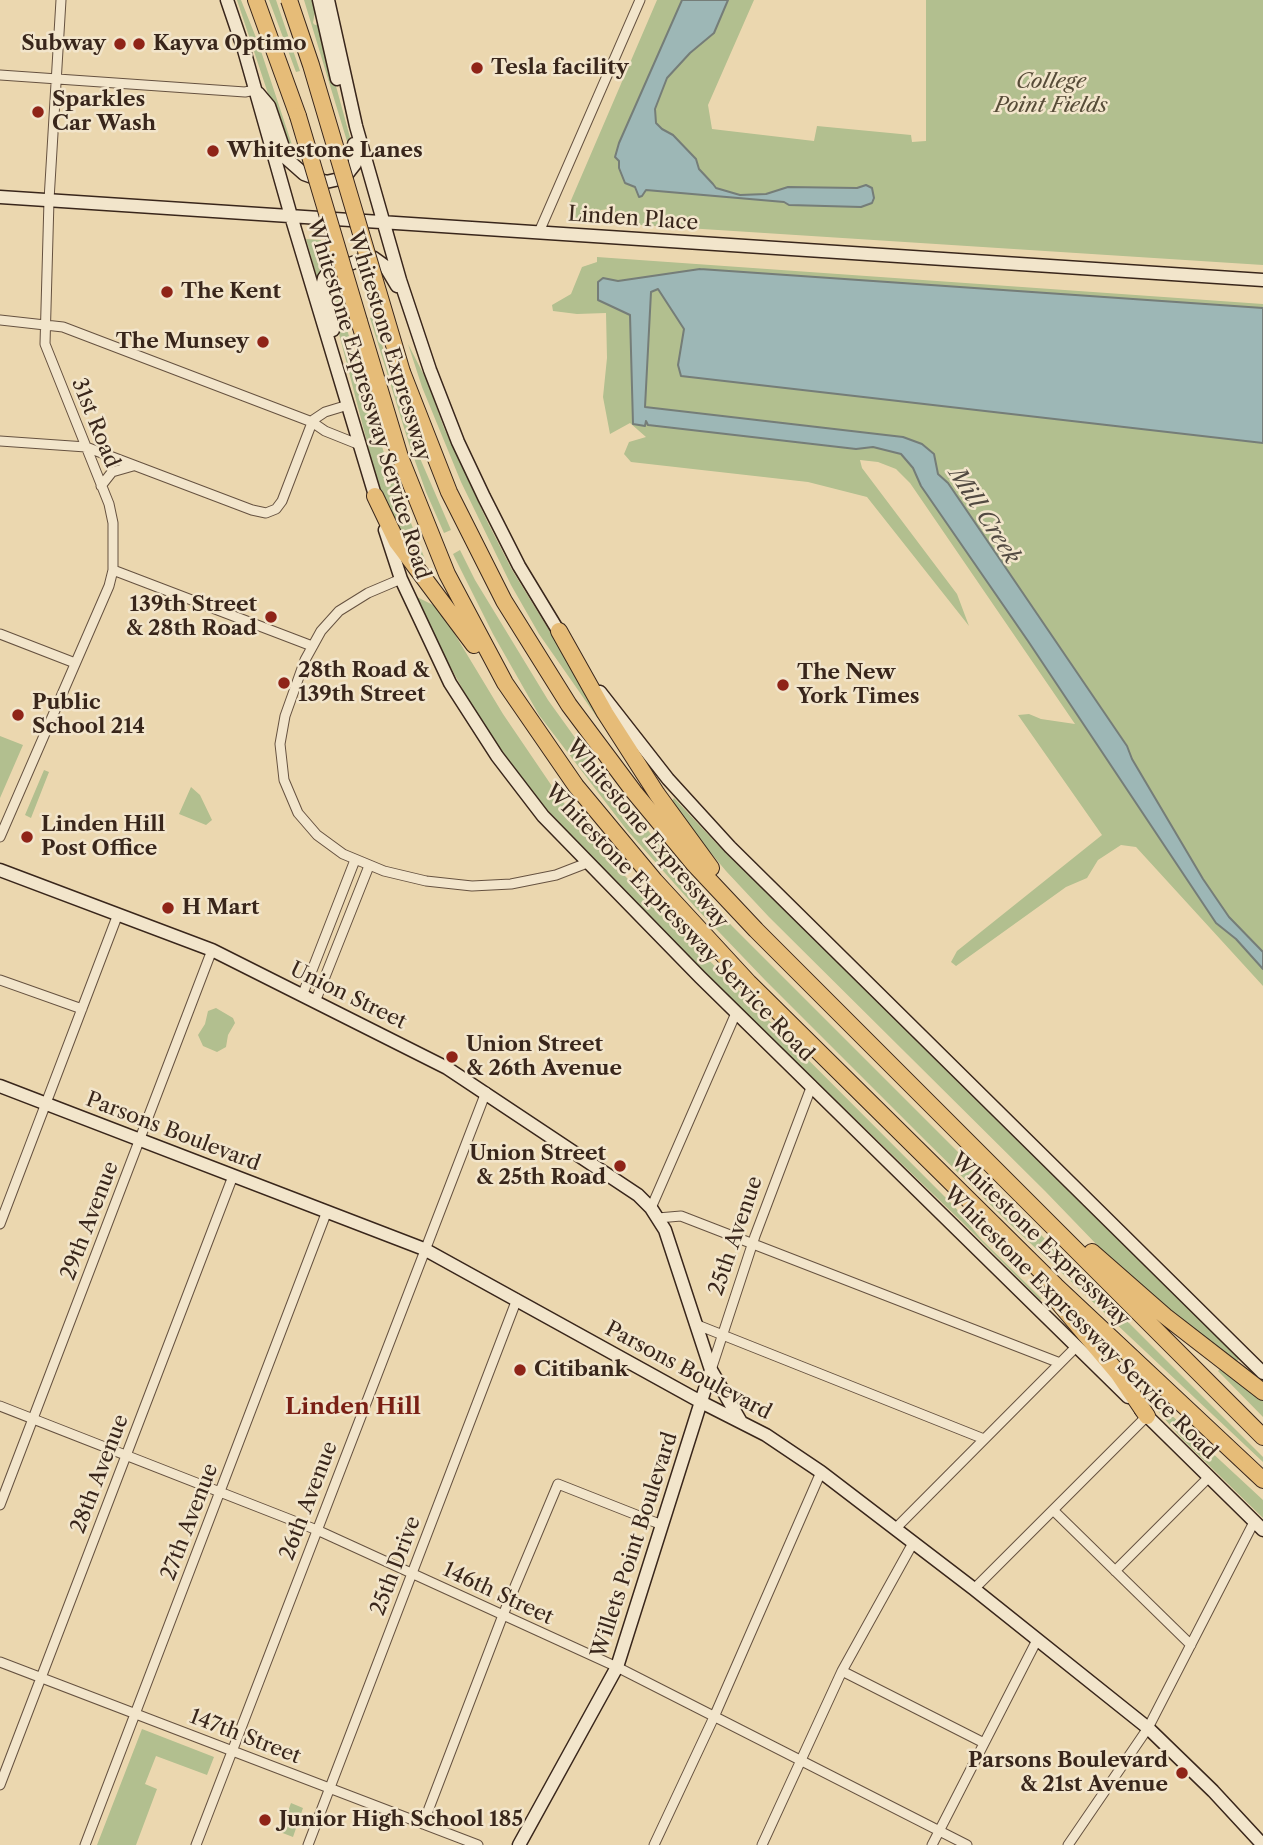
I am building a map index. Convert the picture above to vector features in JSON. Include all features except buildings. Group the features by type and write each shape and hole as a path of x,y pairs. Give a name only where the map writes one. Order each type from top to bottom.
{"highway":[{"name":"Whitestone Expressway","path":"256,0 298,116 395,442 432,538 486,649 530,723 599,817 749,983 1079,1308 1263,1480"},
{"name":"Whitestone Expressway","path":"289,0 311,65 402,372 434,457 468,533 504,601 578,718 638,798 778,952 1263,1437"},
{"path":"375,496 397,542 530,723"},
{"path":"559,631 605,713 669,812 778,952"},
{"path":"942,1116 1147,1302 1263,1392"},
{"path":"913,1147 1083,1329 1118,1373 1147,1416"}],"main road":[{"name":"Whitestone Expressway Service Road","path":"227,0 401,579 445,674 478,728 535,806 587,863 736,1013 1259,1526"},
{"path":"255,90 269,106 286,157 295,168 326,182 349,174 356,160 356,149 319,0"},
{"path":"328,0 353,113 410,311 441,399 477,483 519,566 592,682 639,744 719,836 1263,1373"},
{"name":"Linden Place","path":"0,197 1263,279"},
{"path":"337,366 332,324 322,287 329,271 367,258 377,259 387,269 410,311"},
{"name":"Union Street","path":"0,870 212,950 447,1068 638,1195 654,1213"},
{"name":"Parsons Boulevard","path":"0,1086 424,1249 766,1435 821,1472 1148,1728 1213,1791 1263,1845"},
{"path":"654,1213 671,1245 711,1370 742,1422"},
{"name":"25th Avenue","path":"701,1402 711,1370"},
{"name":"Willets Point Boulevard","path":"519,1845 617,1667 701,1402"}],"street":[{"name":"31st Road","path":"0,837 109,586 113,570 113,523 45,344 49,200 61,0"},
{"path":"539,232 640,0"},
{"path":"0,75 245,92 255,90"},
{"path":"0,320 63,327 312,422 325,431 360,444"},
{"path":"0,441 86,447 263,513 272,511 282,501 312,422 322,413 348,405"},
{"path":"101,486 112,472 135,465"},
{"path":"113,570 312,646"},
{"path":"401,579 374,590 345,607 325,626 312,646 283,723 280,744 282,773 292,802 305,822 332,847 355,860 420,880 482,886 538,880 587,863"},
{"path":"0,634 75,663"},
{"path":"302,996 355,860"},
{"path":"315,1002 369,866"},
{"path":"0,1224 5,1198 46,1104 118,914"},
{"name":"29th Avenue","path":"0,1505 212,950"},
{"path":"0,980 82,1009"},
{"path":"736,1013 654,1213 681,1216 1060,1363"},
{"name":"25th Avenue","path":"711,1370 753,1243 811,1085"},
{"name":"26th Avenue","path":"196,1845 486,1092"},
{"name":"28th Avenue","path":"0,1785 233,1176"},
{"name":"27th Avenue","path":"85,1845 327,1211"},
{"name":"25th Drive","path":"308,1845 517,1299"},
{"path":"695,1324 984,1439"},
{"path":"895,1529 1077,1346"},
{"name":"146th Street","path":"0,1406 317,1530 412,1573 617,1667 967,1845"},
{"path":"974,1590 1147,1416"},
{"path":"654,1845 714,1717 821,1472"},
{"path":"1115,1571 1209,1477"},
{"path":"423,1824 503,1615 558,1484 662,1525"},
{"path":"1053,1510 1191,1646"},
{"path":"1069,1845 1148,1728 1259,1526"},
{"path":"762,1845 842,1671 913,1543"},
{"path":"932,1845 1037,1640"},
{"name":"147th Street","path":"0,1662 478,1845"},
{"path":"842,1671 984,1743"}],"green space":[{"path":"237,0 241,0 259,45 300,169 286,148"},
{"path":"269,0 276,0 300,71 296,72"},
{"path":"304,0 314,0 313,23 319,24 354,152 353,161"},
{"name":"College Point Fields","path":"657,0 754,0 708,105 712,129 814,141 817,126 911,135 912,142 926,141 926,0 1263,0 1263,265 609,223 610,209 601,210 600,221 574,219 569,205"},
{"path":"306,239 321,240 328,265 317,277"},
{"path":"597,257 1263,304 1263,308 700,269 618,281 603,278 598,282 598,300 630,314 648,425 856,449 873,447 901,454 913,468 921,486 1216,923 1236,939 1263,969 1263,986 1136,847 1121,845 1098,860 1087,878 1066,887 956,966 951,962 957,951 1102,835 1018,715 1029,714 1041,719 1075,724 910,483 896,469 878,462 860,460 862,468 957,594 969,626 867,497 808,482 631,462 624,454 629,442 646,437 630,423 610,434 603,397 607,358 606,313 553,311 552,305 571,294 582,267 597,262"},
{"path":"331,276 384,453 426,562 421,565 402,543 382,500 329,295"},
{"path":"658,289 684,329 678,365 682,376 1263,443 1263,952 1229,917 1203,879 1132,759 1127,745 948,483 903,437 645,408 651,292"},
{"path":"373,317 416,449 451,530 444,533 409,444 370,318"},
{"path":"408,344 427,381 444,428 487,521 512,570 602,716 601,723 539,634 511,585 461,482 422,387"},
{"path":"460,550 475,580 548,700 599,771 655,839 732,926 1263,1457 1263,1462 1012,1226 926,1141 765,980 626,829 539,715 493,634 453,554"},
{"path":"417,597 433,605 445,618 503,714 560,798 619,870 954,1206 982,1240 1042,1299 1040,1300 737,1005 622,890 540,802 467,697"},
{"path":"0,736 23,745 0,798"},
{"path":"44,770 49,772 31,818 25,815"},
{"path":"191,787 200,795 212,820 206,825 179,814"},
{"path":"674,798 716,843 1239,1359 1235,1363 1172,1313 1099,1247 769,917 679,815 672,801"},
{"path":"216,1008 233,1018 235,1023 228,1035 226,1047 217,1052 203,1046 198,1035 205,1024 208,1011"},
{"path":"1222,1367 1263,1399 1263,1417 1218,1371"},
{"path":"1153,1398 1263,1500 1263,1518 1183,1440 1150,1402"},
{"path":"142,1729 214,1757 207,1775 156,1756 145,1784 157,1789 136,1845 97,1845"},
{"path":"291,1803 303,1808 293,1837 280,1832"}],"water":[{"path":"682,0 728,0 714,33 690,53 667,78 655,109 656,123 673,135 696,159 699,169 716,188 740,195 766,194 788,187 857,188 866,185 872,188 872,203 861,207 789,205 784,202 646,190 639,197 635,187 625,183 619,161 615,157 619,143"},
{"path":"700,269 1263,308 1263,443 681,376 678,365 684,329 658,289 651,292 645,407 903,437 922,444 934,454 938,474 948,483 1127,746 1132,759 1203,879 1229,917 1263,952 1263,969 1236,939 1216,923 921,486 913,468 901,454 873,447 856,449 648,425 646,421 645,426 633,424 630,315 598,300 598,282 603,278 618,281"}],"place":[{"name":"Subway","path":"120,44"},
{"name":"Kayva Optimo","path":"139,44"},
{"name":"Tesla facility","path":"477,68"},
{"name":"Sparkles Car Wash","path":"38,112"},
{"name":"Whitestone Lanes","path":"213,151"},
{"name":"The Kent","path":"167,292"},
{"name":"The Munsey","path":"263,342"},
{"name":"139th Street & 28th Road","path":"271,617"},
{"name":"28th Road & 139th Street","path":"284,683"},
{"name":"The New York Times","path":"783,685"},
{"name":"Public School 214","path":"18,715"},
{"name":"Linden Hill Post Office","path":"27,837"},
{"name":"H Mart","path":"168,908"},
{"name":"Union Street & 26th Avenue","path":"452,1057"},
{"name":"Union Street & 25th Road","path":"620,1166"},
{"name":"Citibank","path":"520,1370"},
{"name":"Parsons Boulevard & 21st Avenue","path":"1182,1773"},
{"name":"Junior High School 185","path":"265,1820"}],"district":[{"name":"Linden Hill","path":"353,1407"}],"water label":[{"name":"Mill Creek","path":"984,516"}]}
